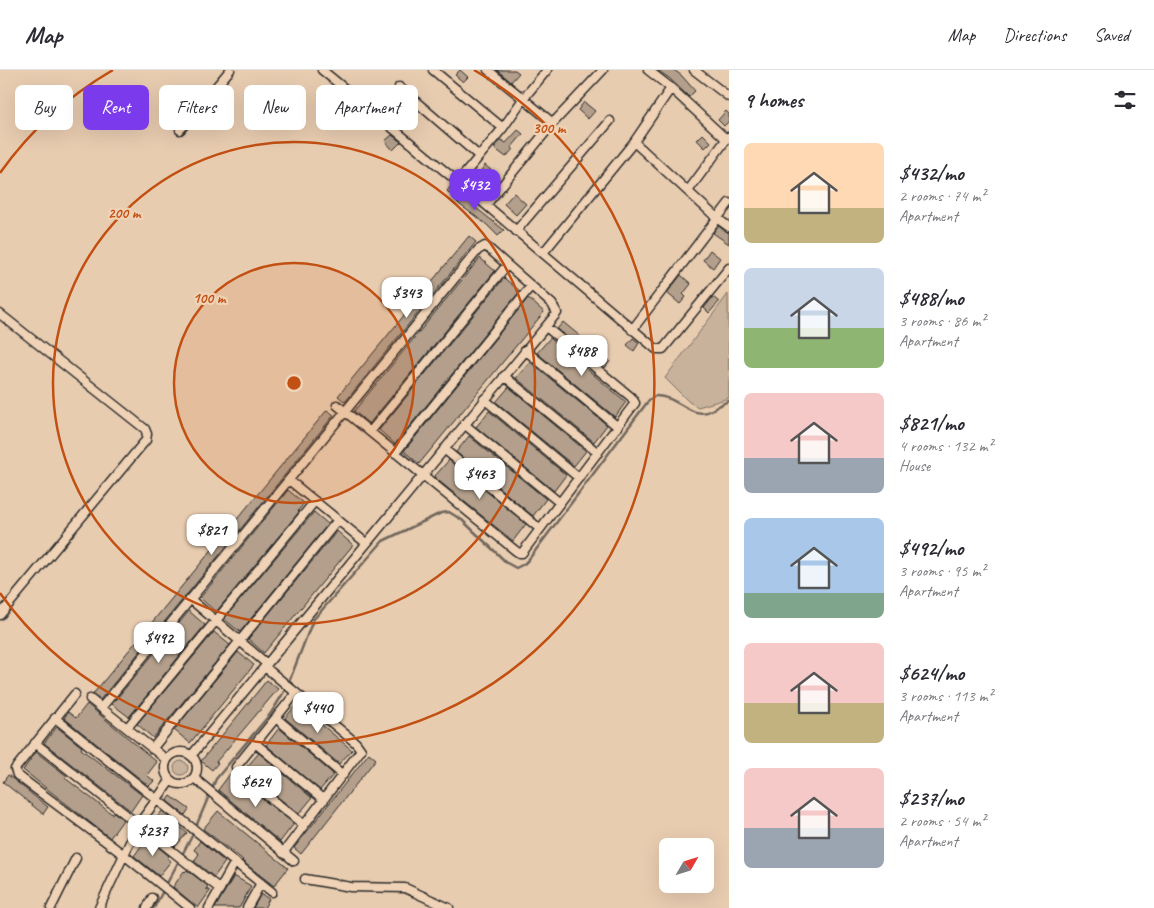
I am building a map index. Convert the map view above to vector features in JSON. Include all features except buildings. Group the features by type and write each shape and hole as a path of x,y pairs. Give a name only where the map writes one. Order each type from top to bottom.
{"street":[{"path":"218,85 230,70"},
{"path":"322,70 486,205 656,349 663,349 729,268"},
{"path":"433,70 503,128"},
{"path":"488,70 553,123"},
{"path":"458,183 547,70"},
{"path":"486,205 553,123 603,70"},
{"path":"648,70 727,137 688,191"},
{"path":"694,70 729,98"},
{"path":"543,253 634,142 671,88"},
{"path":"418,103 480,156"},
{"path":"516,231 610,120"},
{"path":"634,142 729,227"},
{"path":"632,330 729,203"},
{"path":"101,708 478,250 485,246 552,304 557,312 191,756"},
{"path":"370,432 507,264"},
{"path":"395,453 531,286"},
{"path":"0,314 145,429 147,434 146,440 0,615"},
{"path":"337,405 519,553 524,550 540,530 635,403 634,400 546,327"},
{"path":"525,350 618,427"},
{"path":"504,376 598,453"},
{"path":"484,399 579,478"},
{"path":"464,424 560,503"},
{"path":"444,448 540,530"},
{"path":"289,480 366,543"},
{"path":"127,728 315,501"},
{"path":"152,749 338,520"},
{"path":"190,599 360,747 360,753 283,853"},
{"path":"290,688 276,718 237,764 237,770 304,825"},
{"path":"75,694 14,769 17,775 124,855 190,908"},
{"path":"90,699 167,760"},
{"path":"55,718 272,892"},
{"path":"276,718 343,775"},
{"path":"35,743 179,859 220,889"},
{"path":"255,743 324,800"},
{"path":"177,753 187,753 191,756 197,766 194,778 181,785 170,781 164,767 167,760 177,753"},
{"path":"194,778 294,861"},
{"path":"99,908 138,825 170,781"},
{"path":"51,908 76,858"},
{"path":"209,908 235,862"},
{"path":"304,879 351,887 405,888 449,908"},
{"path":"247,908 261,883"},
{"path":"147,908 152,898"}],"shaded area":[{"path":"728,294 729,398 698,407 689,402 665,378"},
{"path":"178,761 184,761 188,768 184,775 178,775 174,771 174,765"}],"waterway":[{"path":"154,908 192,836 216,779 271,713 281,697 289,682 313,620 383,541 441,513 449,512 462,520 507,563 516,568 529,559 649,400 655,396 663,397 700,413 707,412 729,401"}]}
